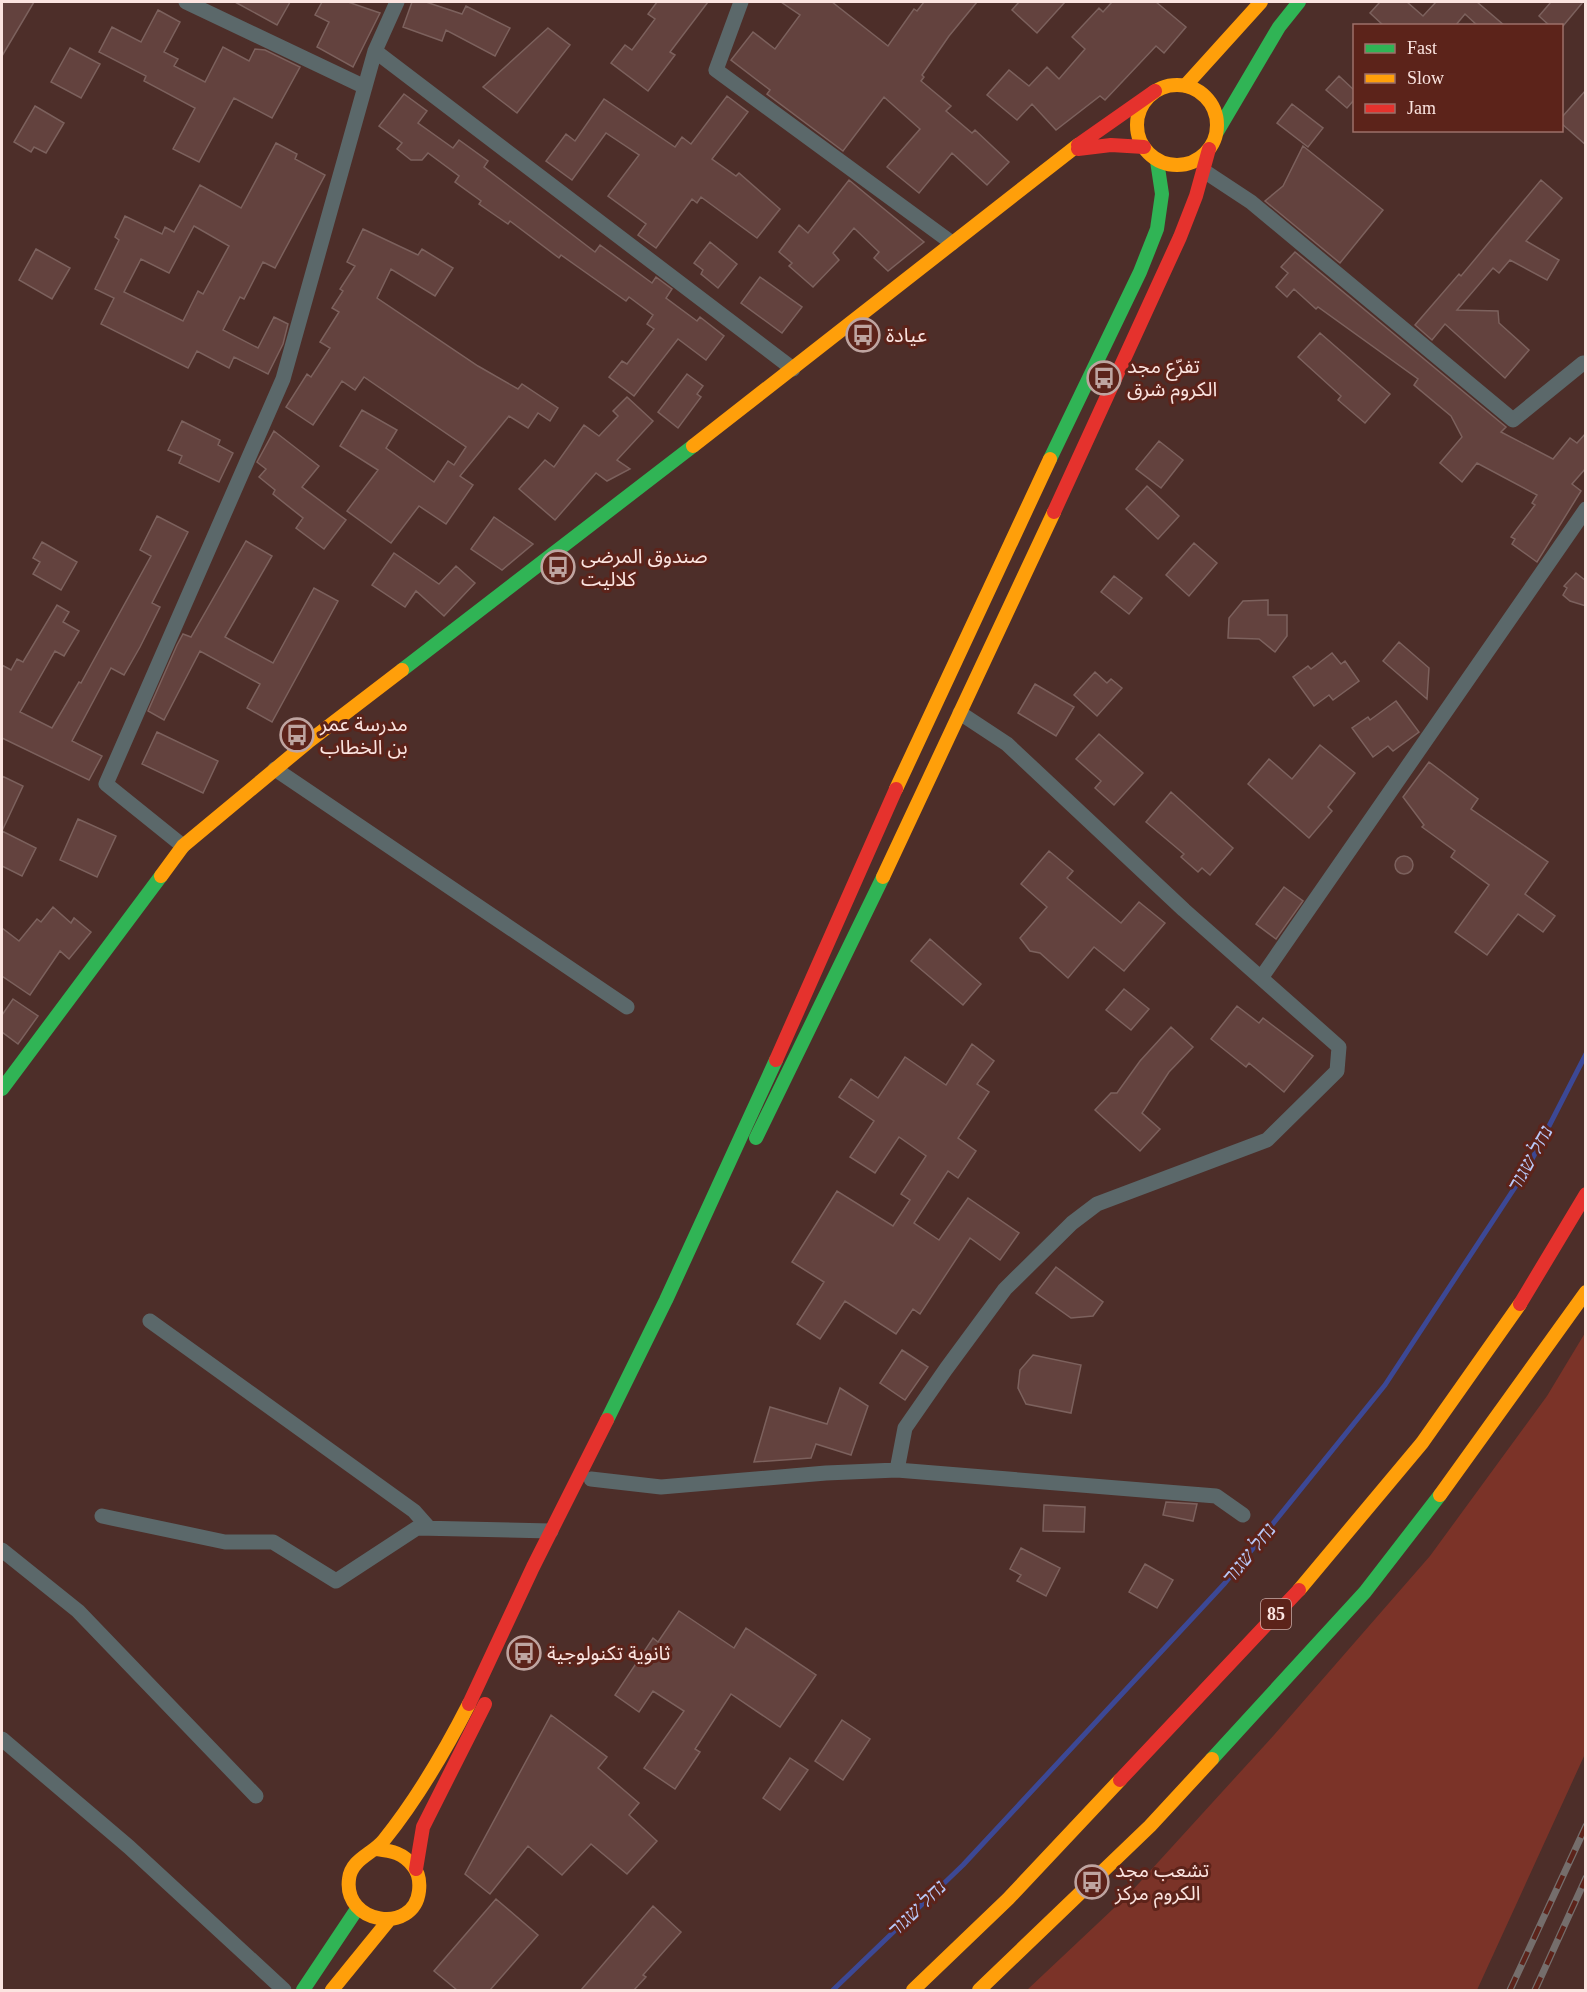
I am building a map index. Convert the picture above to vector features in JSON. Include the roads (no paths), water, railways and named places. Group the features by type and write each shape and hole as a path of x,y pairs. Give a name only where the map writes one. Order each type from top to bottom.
{"main road":[{"path":"1185,86 1261,2"},
{"path":"509,1652 532,1598 838,973 960,713 1171,258 1217,132 1279,27 1299,2"},
{"path":"2,1089 183,846 275,769 793,369 1068,152 1155,91 1168,86 1185,86 1201,93 1214,107 1217,132"},
{"path":"1155,91 1145,100 1139,112 1137,126 1144,147 1157,160 1170,165 1182,166 1195,162 1209,149"},
{"path":"1068,152 1101,144 1121,143 1144,147"},
{"path":"491,1694 423,1827 417,1869 420,1880 416,1902 400,1917 389,1920 367,1917 357,1909 348,1886 350,1874 356,1863 376,1849 426,1781 450,1739 482,1681 551,1531 645,1344 734,1153 900,780 1140,272 1160,224 1164,205 1157,160"},
{"name":"85","path":"913,1990 1016,1890 1321,1566 1422,1443 1498,1336 1586,1194"},
{"path":"982,1988 1150,1826 1365,1592 1460,1470 1586,1292"},
{"path":"376,1849 401,1852 417,1869"},
{"path":"303,1990 357,1909"},
{"path":"332,1990 389,1920"}],"street":[{"path":"186,2 364,87"},
{"path":"183,846 106,784 283,379 364,87 375,51 397,2"},
{"path":"741,2 716,70 952,243"},
{"path":"375,51 793,369"},
{"path":"1204,171 1251,202 1513,420 1583,363"},
{"path":"1261,978 1586,509"},
{"path":"897,1470 905,1428 946,1369 1005,1289 1072,1223 1097,1204 1267,1140 1337,1071 1339,1047 1184,910 1007,744 960,713"},
{"path":"275,769 627,1007"},
{"path":"150,1321 414,1511 429,1528"},
{"path":"591,1479 661,1487 826,1473 897,1470 1216,1496 1243,1515"},
{"path":"102,1516 225,1542 273,1542 336,1581 417,1528 551,1531"},
{"path":"2,1550 78,1611 256,1796"},
{"path":"2,1739 129,1847 284,1990"}],"waterway":[{"name":"נחל שגור","path":"833,1990 963,1865 1225,1583 1385,1385 1527,1169 1586,1054"}],"railway":[{"path":"1510,1990 1586,1826"},
{"path":"1535,1990 1586,1878"}],"place":[{"name":"عيادة","path":"863,335"},
{"name":"تفرّع مجد الكروم شرق","path":"1104,378"},
{"name":"صندوق المرضى كلاليت","path":"558,567"},
{"name":"مدرسة عمر بن الخطاب","path":"297,735"},
{"name":"ثانوية تكنولوجية","path":"524,1653"},
{"name":"تشعب مجد الكروم مركز","path":"1092,1882"}]}
